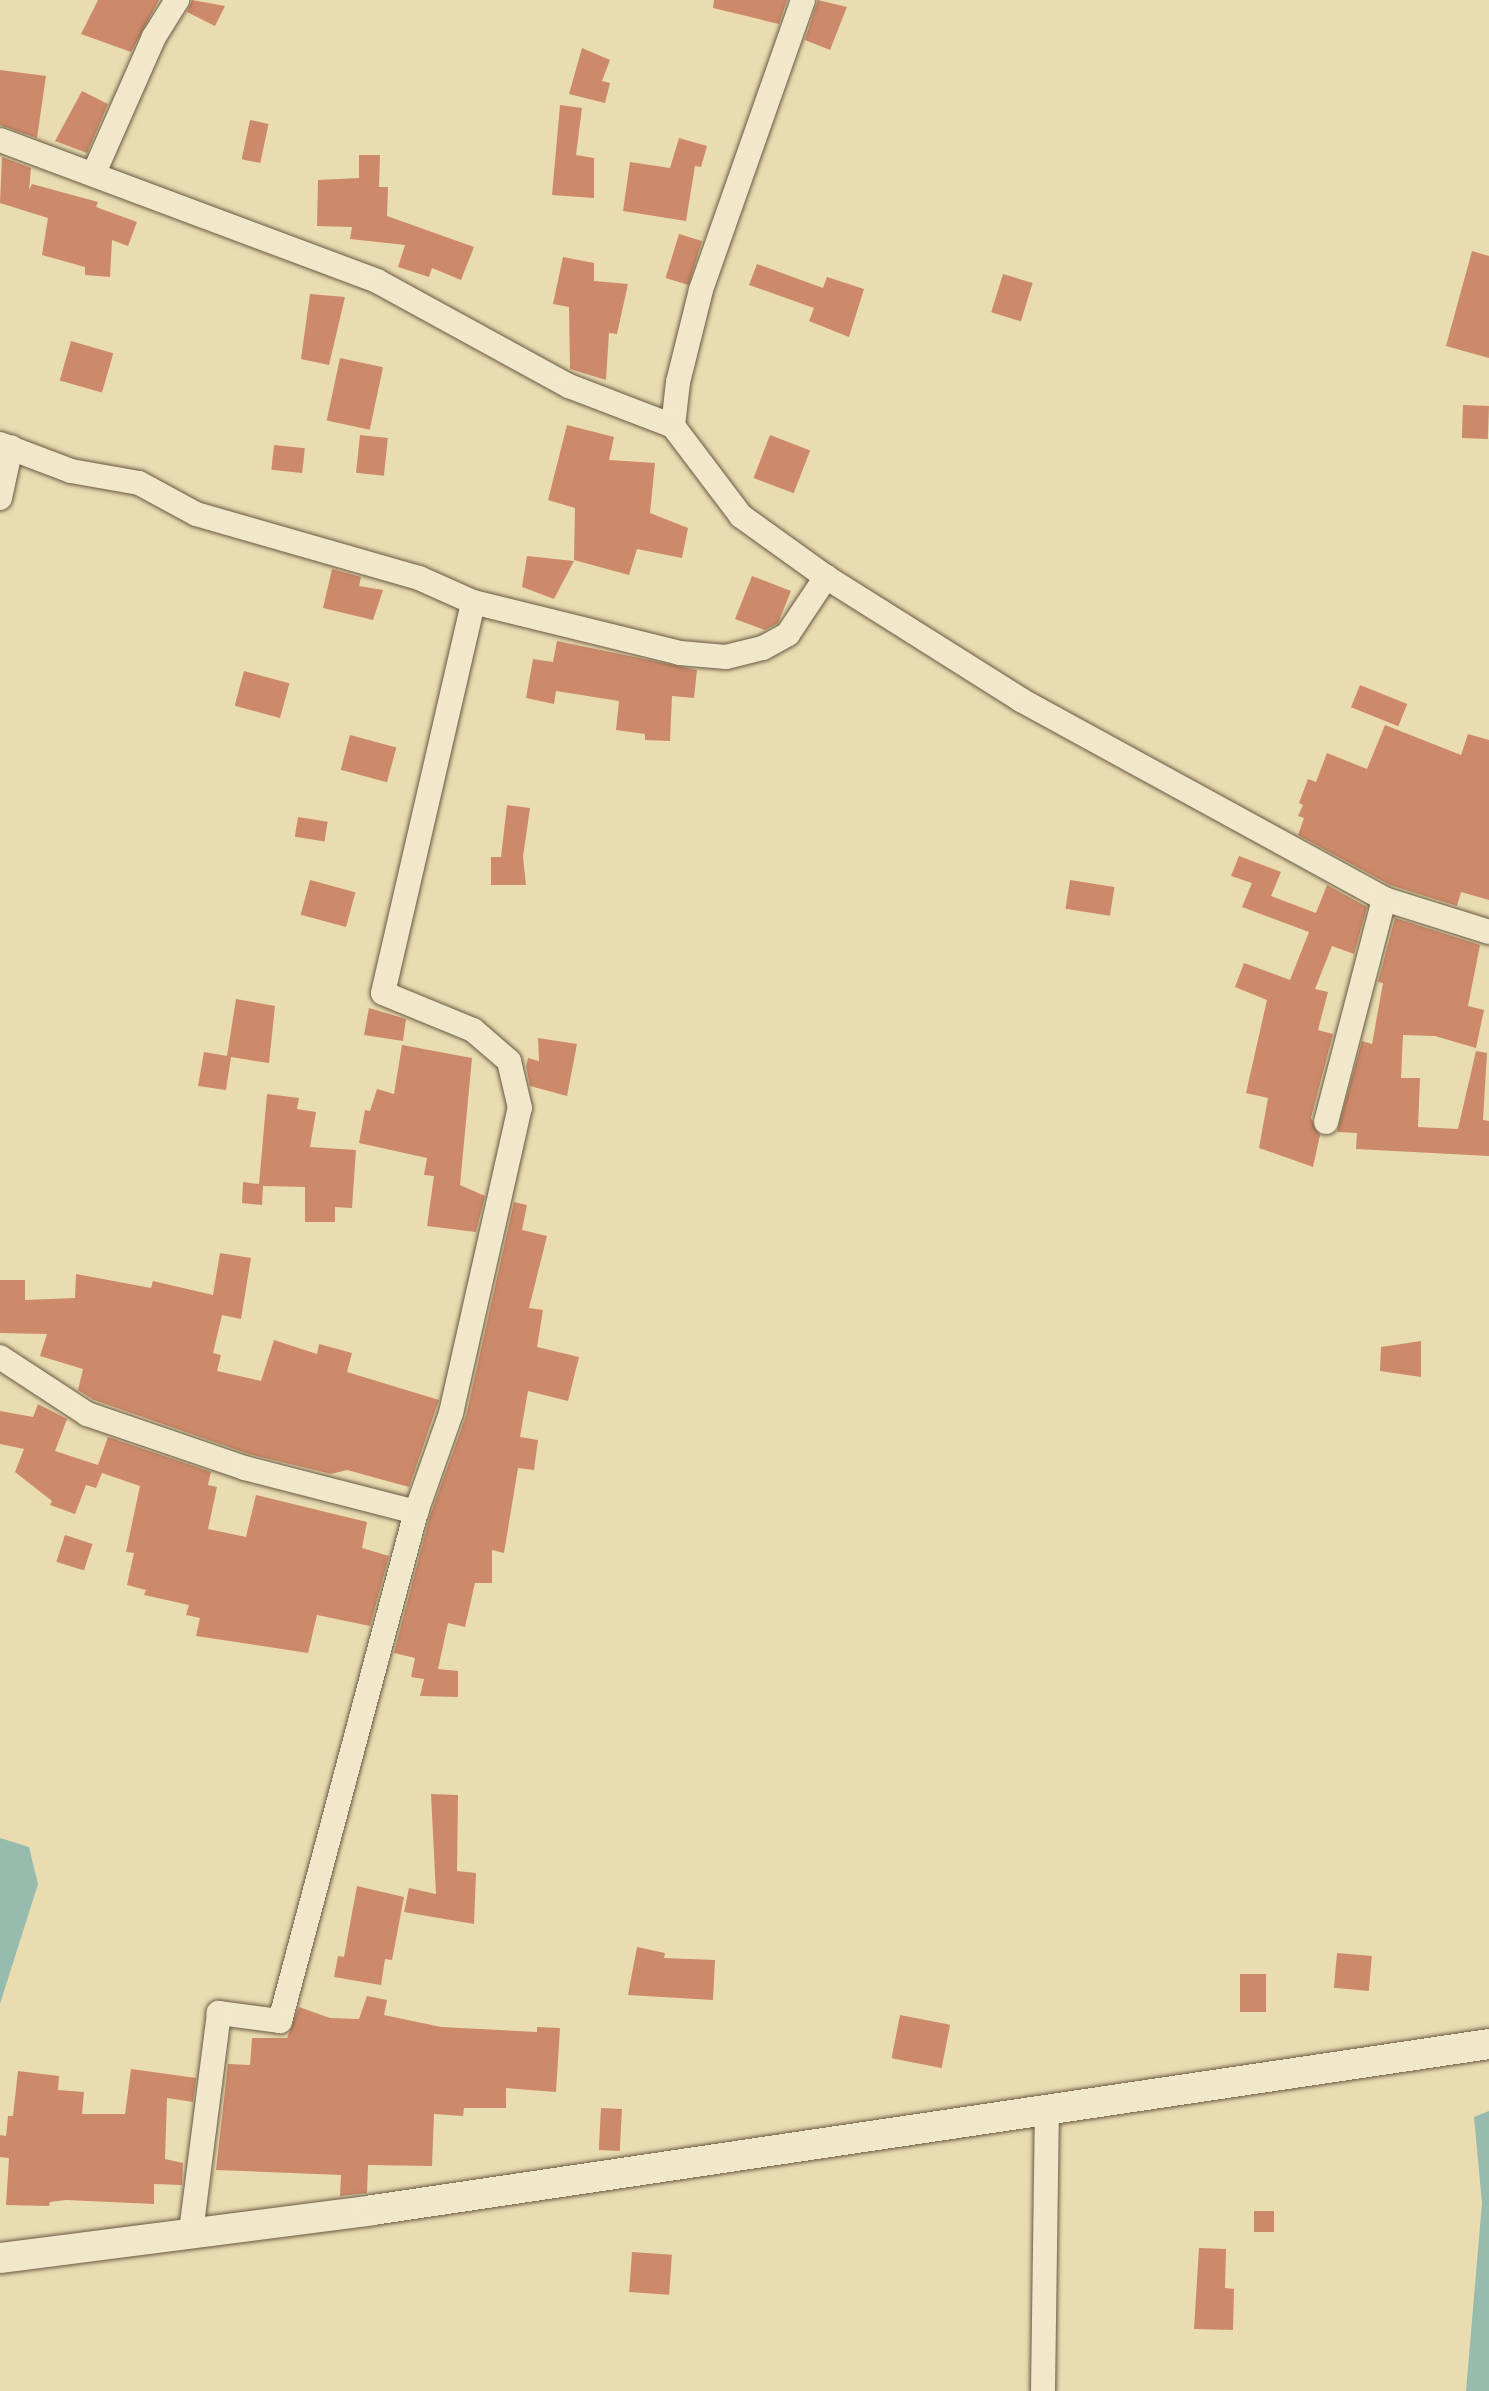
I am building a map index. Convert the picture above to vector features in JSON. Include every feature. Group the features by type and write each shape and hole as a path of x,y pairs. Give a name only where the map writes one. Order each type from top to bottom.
{"street":[{"path":"94,173 154,37 177,0"},
{"path":"673,426 678,382 701,290 803,0"},
{"path":"0,140 377,281 569,386 673,426 741,516 826,577 1021,700 1384,899 1489,932"},
{"path":"0,498 6,446 71,471 139,483 196,514 419,578 473,602 680,653 726,657 763,648 788,634 826,577"},
{"path":"191,2233 219,2013 280,2021 416,1512 451,1413 520,1108 509,1061 473,1030 383,993 473,602"},
{"path":"1326,1122 1384,899"},
{"path":"0,1357 87,1414 245,1468 416,1512"},
{"path":"0,2258 191,2233 1489,2044"},
{"path":"1043,2391 1047,2108"}],"shaded area":[{"path":"0,1838 29,1847 38,1884 0,2004"},
{"path":"1489,2111 1489,2391 1466,2391 1482,2203 1474,2117"}],"building":[{"path":"98,0 159,0 131,52 81,34"},
{"path":"192,0 225,6 215,26 187,12"},
{"path":"714,0 787,0 779,24 713,8"},
{"path":"818,0 847,7 830,50 805,40"},
{"path":"582,48 610,60 602,81 610,83 605,103 569,94"},
{"path":"0,70 46,76 37,138 0,125"},
{"path":"82,91 108,104 87,153 55,141"},
{"path":"560,105 582,108 576,155 594,158 594,198 552,195"},
{"path":"250,120 269,124 260,163 242,159"},
{"path":"679,138 707,146 701,167 695,166 686,221 623,211 630,162 670,168"},
{"path":"359,155 380,155 379,187 388,187 387,216 474,247 461,280 432,268 429,277 398,267 405,245 350,239 352,227 317,226 318,180 359,178"},
{"path":"2,157 31,168 29,190 32,184 98,202 96,207 137,222 128,246 112,240 110,277 85,275 85,267 42,255 48,218 0,203"},
{"path":"679,234 702,241 689,285 666,278"},
{"path":"1472,251 1489,256 1489,358 1446,346"},
{"path":"563,257 594,263 594,281 628,284 617,334 609,333 606,380 570,369 569,307 553,304"},
{"path":"757,264 823,288 827,277 864,289 849,337 809,321 814,308 749,285"},
{"path":"1003,274 1033,283 1021,321 991,312"},
{"path":"310,294 345,297 329,365 301,359"},
{"path":"71,341 113,353 102,393 60,380"},
{"path":"340,358 383,367 370,430 327,421"},
{"path":"1463,405 1489,406 1488,439 1462,438"},
{"path":"567,425 614,437 609,460 655,463 650,513 688,528 682,558 637,549 629,575 574,560 575,508 548,500"},
{"path":"360,435 388,438 384,476 356,473"},
{"path":"770,435 810,450 794,493 754,478"},
{"path":"274,445 305,448 302,473 271,470"},
{"path":"527,556 574,561 554,599 522,587"},
{"path":"332,569 361,577 359,586 383,590 373,620 323,608"},
{"path":"752,576 791,591 778,623 765,630 735,619"},
{"path":"557,641 697,670 694,698 672,696 670,741 645,740 645,734 616,730 619,701 556,691 554,704 526,698 533,659 553,662"},
{"path":"244,671 289,683 280,718 235,706"},
{"path":"1360,685 1407,704 1398,726 1351,707"},
{"path":"1385,725 1461,755 1468,734 1489,740 1489,900 1461,892 1457,906 1390,885 1298,835 1304,818 1298,816 1303,805 1299,803 1308,779 1316,782 1327,753 1367,769"},
{"path":"350,735 396,747 387,782 341,770"},
{"path":"507,805 530,808 523,857 526,885 491,885 491,857 501,857"},
{"path":"298,817 328,822 325,841 295,837"},
{"path":"1239,856 1281,872 1271,896 1316,913 1327,885 1367,907 1354,954 1332,946 1315,989 1328,992 1318,1030 1333,1034 1311,1118 1320,1135 1313,1167 1259,1148 1268,1098 1246,1093 1267,1000 1235,987 1244,963 1290,980 1309,932 1242,907 1252,883 1231,876"},
{"path":"310,880 355,892 346,927 301,915"},
{"path":"1070,880 1114,887 1110,916 1065,909"},
{"path":"1395,918 1480,945 1468,1006 1484,1010 1476,1048 1435,1036 1403,1035 1401,1078 1420,1078 1418,1127 1458,1129 1476,1051 1487,1053 1483,1120 1489,1121 1489,1156 1356,1149 1357,1133 1337,1132 1362,1041 1372,1044 1383,983 1378,982"},
{"path":"236,999 275,1006 269,1063 231,1057 226,1090 198,1086 204,1052 227,1056"},
{"path":"369,1008 406,1019 403,1041 364,1035"},
{"path":"538,1038 577,1044 567,1096 530,1086 526,1066 528,1058 539,1061"},
{"path":"402,1045 472,1058 460,1185 485,1196 476,1232 427,1226 434,1176 424,1175 427,1158 359,1143 365,1110 370,1111 377,1089 394,1094"},
{"path":"267,1094 299,1098 297,1109 316,1112 310,1147 356,1150 352,1208 335,1207 335,1222 305,1222 305,1187 263,1186 262,1205 242,1203 243,1182 259,1184"},
{"path":"514,1202 527,1205 522,1230 547,1236 529,1308 543,1310 537,1347 579,1357 568,1401 528,1391 520,1437 538,1440 534,1470 518,1468 504,1553 492,1550 492,1583 475,1583 465,1627 448,1623 438,1669 458,1671 458,1697 420,1696 424,1679 411,1677 415,1658 394,1653 430,1516 466,1416"},
{"path":"220,1253 251,1258 241,1319 222,1315 213,1353 221,1355 217,1371 261,1381 274,1340 317,1354 319,1344 352,1353 347,1372 439,1400 409,1487 347,1470 331,1474 249,1454 94,1400 78,1390 83,1369 40,1356 47,1334 0,1333 0,1280 25,1280 25,1300 75,1298 76,1274 151,1288 153,1281 213,1295"},
{"path":"1421,1341 1421,1377 1380,1371 1381,1347"},
{"path":"38,1404 67,1419 55,1451 98,1465 108,1437 211,1472 208,1485 217,1487 208,1529 246,1537 256,1495 367,1522 362,1548 389,1556 370,1626 317,1615 308,1653 196,1636 200,1618 186,1615 189,1605 144,1595 146,1590 127,1585 134,1553 126,1552 140,1486 102,1473 96,1488 86,1485 75,1514 50,1505 52,1501 15,1472 24,1449 0,1444 0,1411 33,1417"},
{"path":"65,1535 93,1544 84,1571 56,1562"},
{"path":"431,1794 458,1795 457,1871 476,1873 474,1924 404,1912 409,1888 436,1894"},
{"path":"357,1886 404,1897 392,1960 385,1959 381,1985 334,1977 338,1956 344,1957"},
{"path":"637,1947 665,1953 664,1958 715,1960 713,2000 628,1995"},
{"path":"1337,1953 1372,1956 1369,1991 1334,1988"},
{"path":"1240,1974 1266,1974 1266,2012 1240,2012"},
{"path":"367,1996 387,2000 384,2015 441,2027 537,2032 537,2027 560,2028 556,2092 506,2088 506,2108 464,2108 463,2116 434,2114 432,2166 368,2165 367,2193 340,2196 341,2175 216,2170 228,2064 250,2065 252,2038 287,2038 299,2007 330,2018 359,2019"},
{"path":"900,2015 950,2025 942,2068 892,2058"},
{"path":"131,2069 196,2078 193,2102 167,2098 165,2159 183,2163 182,2185 154,2184 154,2204 66,2200 50,2202 49,2206 6,2205 9,2158 0,2157 0,2135 6,2136 8,2116 13,2116 18,2071 59,2076 58,2090 84,2092 82,2114 125,2114"},
{"path":"601,2108 622,2109 620,2151 599,2150"},
{"path":"1254,2211 1274,2211 1274,2232 1254,2232"},
{"path":"1199,2248 1226,2249 1225,2288 1234,2289 1233,2330 1194,2329"},
{"path":"632,2252 672,2255 669,2295 629,2292"}]}
